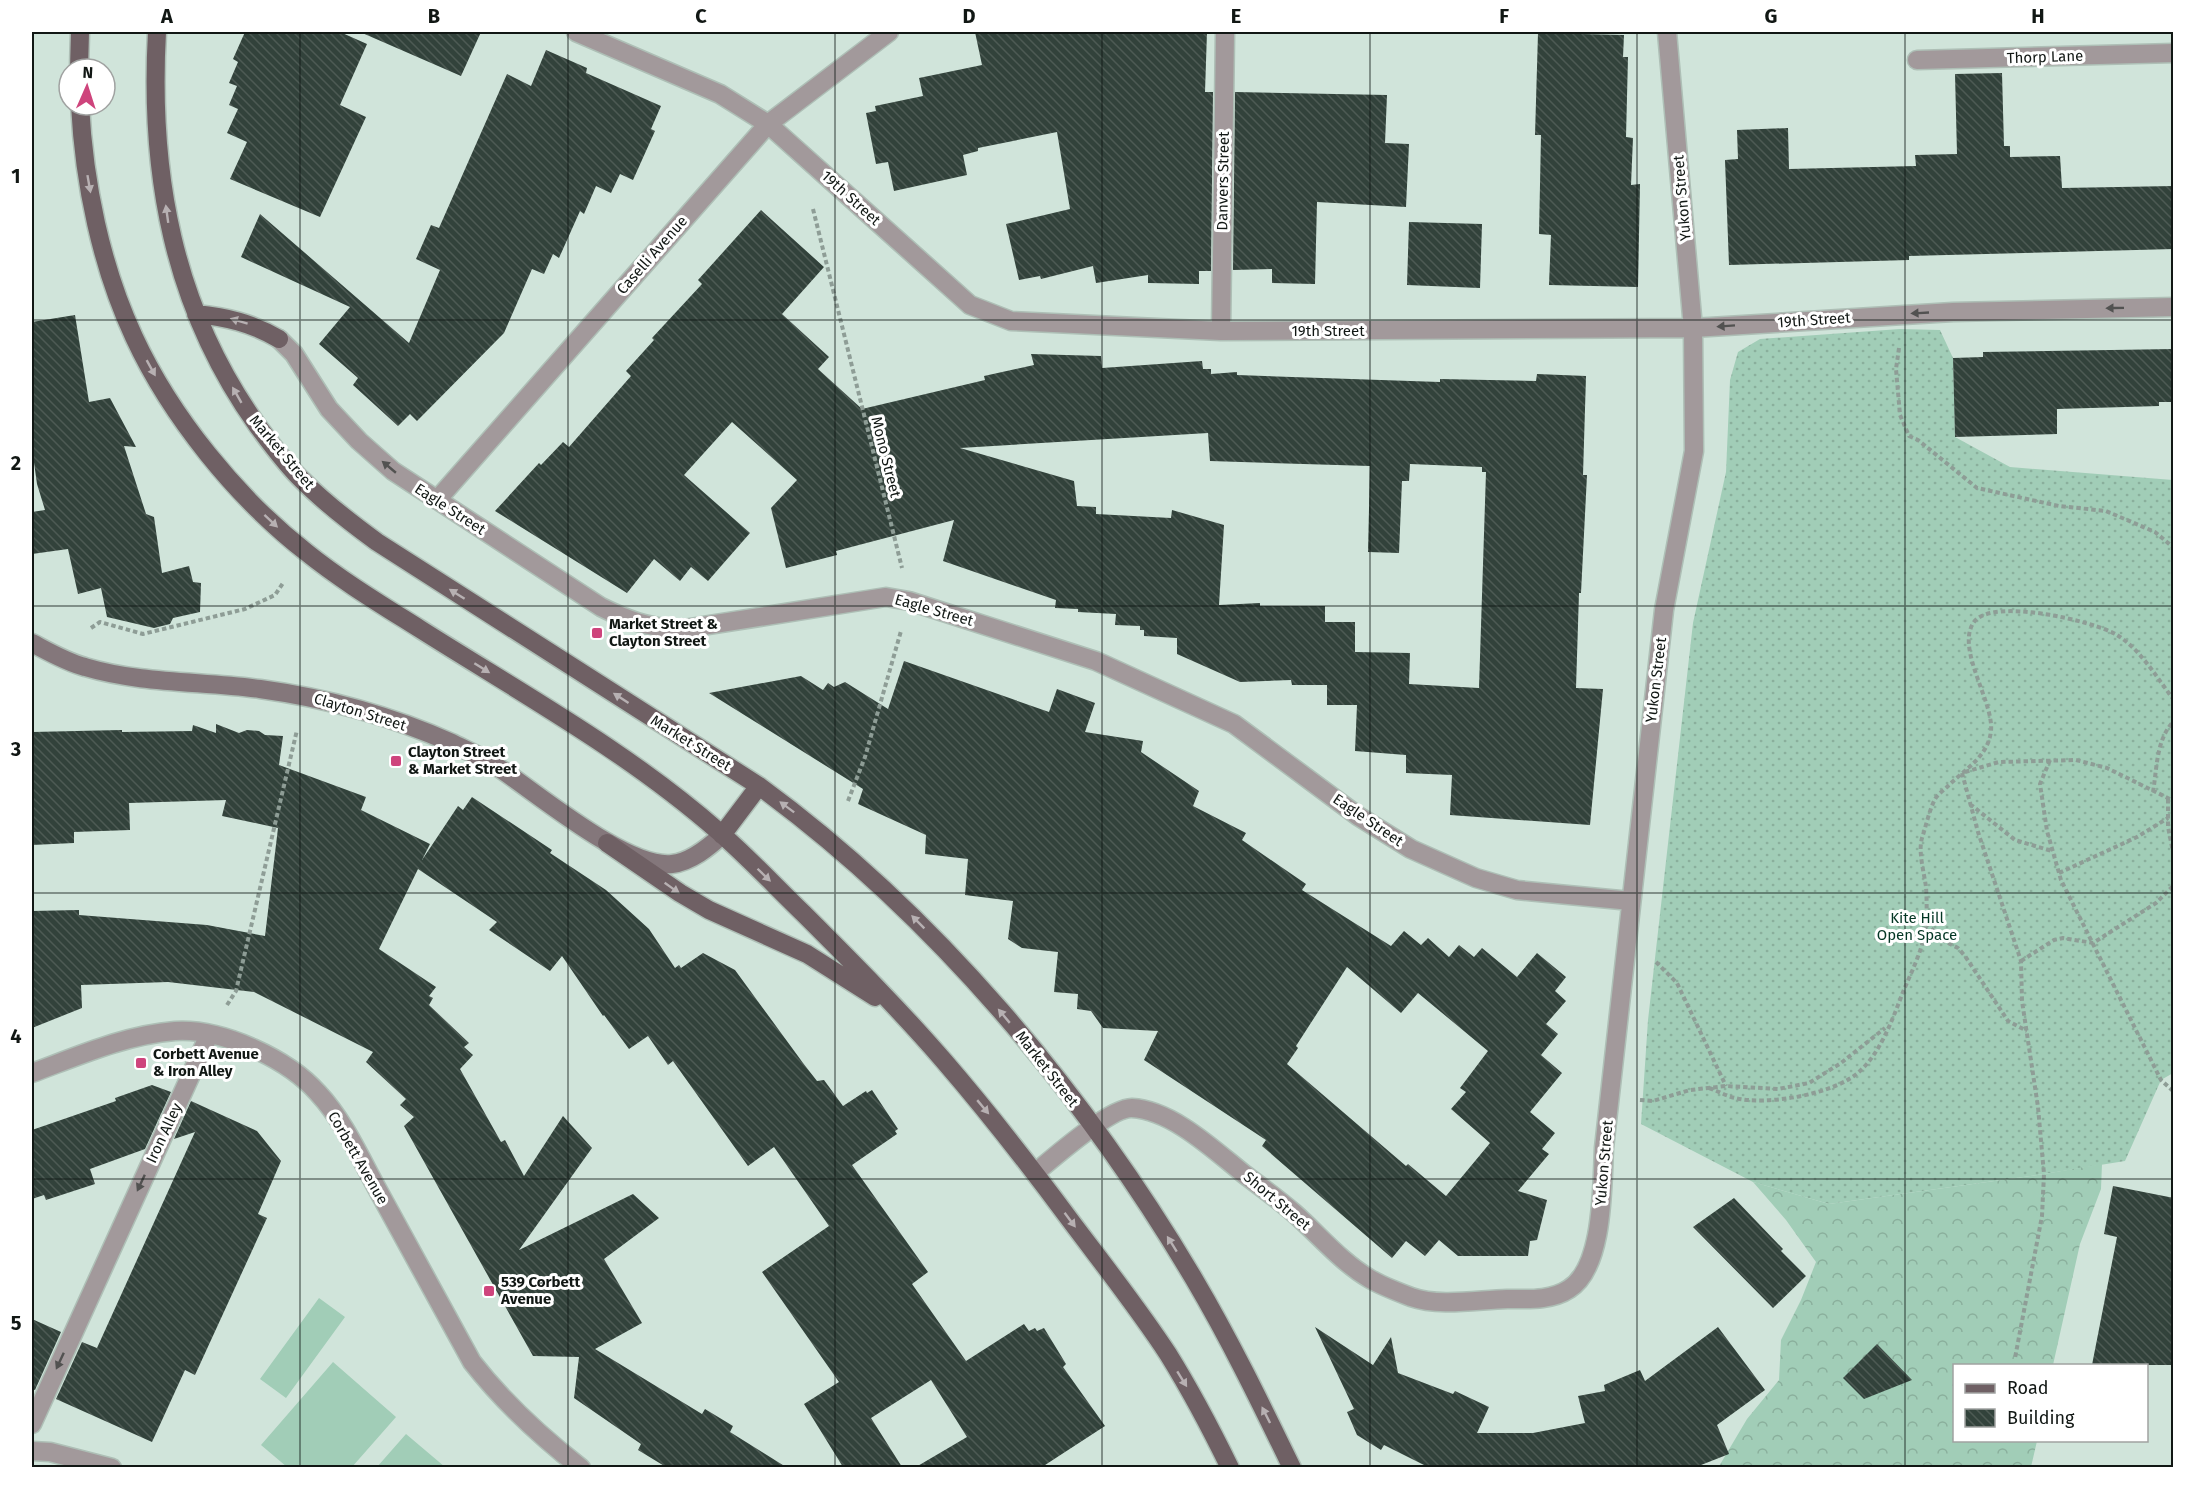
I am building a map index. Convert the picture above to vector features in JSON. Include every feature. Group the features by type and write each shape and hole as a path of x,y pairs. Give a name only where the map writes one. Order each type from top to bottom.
{"main road":[{"path":"79,57 80,32"},
{"name":"Market Street","path":"157,32 155,72 157,121 168,222 179,265 196,314 216,358 241,402 270,443 301,480 336,511 377,542 759,786 815,828 852,859 959,964 1041,1060 1093,1128 1155,1218 1193,1278 1237,1357 1292,1467"},
{"path":"81,117 88,180 100,234 113,284 134,338 160,384 190,429 226,475 265,516 304,551 400,617 644,771 722,835 828,938 945,1062 1035,1173 1166,1352 1191,1392 1230,1467"},
{"path":"196,314 226,317 255,326 279,339"},
{"name":"Clayton Street","path":"32,643 83,667 117,675 162,681 258,688 305,696 355,708 416,729 452,743 494,765 607,843 654,863 673,864 708,849 722,835"},
{"path":"722,835 759,786"},
{"path":"607,843 699,905 742,927 771,937 807,954 904,1016"}],"street":[{"name":"19th Street","path":"576,32 720,94 768,124 970,305 1011,321 1221,331 1693,328 1902,314 2174,307"},
{"name":"Caselli Avenue","path":"437,500 768,124 889,32"},
{"name":"Danvers Street","path":"1221,331 1225,32"},
{"name":"Yukon Street","path":"1539,1299 1568,1290 1580,1280 1594,1247 1602,1201 1604,1148 1664,610 1694,451 1693,328 1667,32"},
{"name":"Thorp Lane","path":"1917,60 2174,53"},
{"name":"Eagle Street","path":"279,339 294,354 329,409 359,441 393,471 601,607 627,620 651,627 677,630 886,597 909,601 1096,661 1233,724 1358,816 1411,849 1476,878 1517,890 1631,902"},
{"name":"Corbett Avenue","path":"32,1073 125,1039 177,1031 209,1035 249,1046 285,1064 318,1093 344,1128 472,1362 524,1421 581,1467"},
{"name":"Iron Alley","path":"32,1424 209,1035"},
{"name":"Short Street","path":"1035,1173 1112,1114 1130,1108 1152,1111 1178,1124 1210,1147 1294,1213 1340,1256 1370,1279 1414,1298 1438,1301 1539,1299"},
{"path":"32,1451 60,1454 112,1467"}],"path":[{"name":"Mono Street","path":"811,202 909,601 865,757 848,801"},
{"path":"1902,314 1896,369 1900,415 1909,436 1918,440 1977,489 2059,506 2106,512 2155,532 2174,548"},
{"path":"91,628 100,622 143,634 245,609 275,595 283,583"},
{"path":"1709,1088 1735,1098 1755,1100 1796,1097 1820,1092 1849,1081 1871,1059 1888,1026 1922,945 1926,922 1926,890 1920,844 1936,798 1983,755 1991,732 1991,720 1970,651 1969,633 1974,622 1981,615 2010,611 2039,612 2099,626 2117,635 2131,646 2174,699"},
{"path":"2153,792 2161,741 2167,728 2174,721"},
{"path":"209,1035 236,991 297,730"},
{"path":"2050,760 2040,784 2052,851 2059,873 2161,1080 2174,1092"},
{"path":"1962,773 1999,762 2076,760 2107,768 2174,801"},
{"path":"1962,773 1978,832 2021,961 2022,1001 2038,1107 2044,1174 2042,1216 2015,1359"},
{"path":"2168,799 2170,847 2174,857"},
{"path":"1970,803 2015,840 2052,851"},
{"path":"2059,873 2137,837 2168,818"},
{"path":"2021,961 2054,940 2063,938 2092,942 2156,903 2174,885"},
{"path":"1926,922 1944,941 1962,951 2008,1021 2027,1032"},
{"path":"1677,983 1726,1086"},
{"path":"1610,1099 1653,1101 1689,1090 1726,1086 1778,1089 1809,1083 1841,1063 1888,1026"}],"green space":[{"name":"Kite Hill Open Space","path":"1900,329 1940,330 1953,358 1955,437 2010,467 2173,480 2173,1073 2161,1080 2125,1161 1829,1204 1753,1182 1641,1124 1648,1020 1693,623 1726,472 1730,380 1738,352 1760,339"},
{"path":"2102,1164 2101,1189 2080,1244 2053,1364 1953,1364 1953,1442 2037,1442 2031,1467 1718,1468 1747,1419 1779,1380 1781,1340 1801,1300 1816,1262 1786,1220 1753,1182 1829,1204"},
{"path":"319,1298 345,1317 286,1398 260,1379"},
{"path":"333,1362 396,1417 352,1467 287,1467 261,1445"},
{"path":"406,1434 445,1467 377,1467"}],"building":[{"path":"245,32 340,32 367,44 340,105 366,117 320,217 230,179 247,142 227,133 238,109 229,105 237,86 229,83 238,62 233,59"},
{"path":"360,32 481,32 461,76"},
{"path":"975,32 1207,32 1205,92 1213,92 1211,271 1199,271 1199,284 1148,283 1148,275 1096,283 1093,266 1041,279 1040,276 1019,280 1006,224 1070,209 1057,132 978,148 978,151 963,155 967,175 894,191 888,162 876,164 866,113 876,111 875,106 923,96 919,78 982,65"},
{"path":"1538,33 1624,35 1623,57 1628,57 1626,137 1633,138 1631,185 1640,184 1638,287 1549,285 1551,235 1539,234 1541,135 1535,135"},
{"path":"546,50 587,68 586,73 661,106 651,129 655,131 633,180 620,174 611,193 596,186 584,214 580,211 559,258 553,254 544,274 532,269 504,333 417,421 410,414 398,426 353,385 358,378 319,344 350,307 241,257 260,214 409,343 440,270 416,259 431,225 439,228 507,74 531,86"},
{"path":"2002,73 2004,146 2010,146 2010,157 2060,156 2062,188 2174,186 2174,249 1909,256 1909,260 1729,265 1725,160 1738,159 1737,130 1788,128 1789,169 1916,166 1915,155 1957,154 1955,74"},
{"path":"1235,92 1387,95 1385,143 1409,144 1406,207 1317,202 1315,284 1272,283 1272,269 1233,270"},
{"path":"761,210 824,267 782,314 829,357 818,369 862,409 985,380 984,376 1034,365 1031,354 1101,356 1102,368 1202,361 1203,369 1211,369 1211,374 1237,372 1237,375 1440,382 1440,379 1536,381 1537,374 1586,376 1583,475 1587,475 1581,593 1579,593 1576,688 1603,689 1590,825 1450,815 1452,775 1406,773 1406,755 1355,751 1357,705 1327,705 1327,685 1292,685 1291,680 1240,682 1177,654 1177,638 1144,636 1144,630 1140,630 1140,626 1115,625 1116,614 1055,608 1056,600 943,561 954,520 836,551 837,555 786,568 771,508 797,480 732,422 684,475 750,533 708,581 691,567 680,581 654,559 627,593 495,511 539,463 541,465 563,442 569,447 631,376 626,371 654,340 652,338 702,284 698,280","holes":["1208,433 1210,461 1370,466 1368,552 1399,553 1402,481 1409,481 1410,464 1482,467 1482,472 1486,472 1479,688 1409,684 1410,653 1355,652 1355,622 1325,622 1325,606 1260,606 1260,603 1219,605 1224,525 1172,510 1171,518 1096,514 1096,507 1077,506 1074,481 960,448"]},
{"path":"1409,222 1482,224 1480,288 1407,285"},
{"path":"75,315 89,402 110,398 136,447 124,446 146,514 154,517 162,573 189,566 193,582 201,583 200,612 173,618 170,624 154,628 107,617 101,588 78,594 68,549 32,554 32,512 45,510 37,484 32,448 32,322"},
{"path":"2174,349 2174,402 2159,402 2159,406 2057,409 2057,434 1955,437 1953,358 1983,357 1983,352"},
{"path":"904,661 1049,712 1057,689 1095,703 1085,732 1143,741 1141,752 1199,791 1193,806 1246,833 1242,840 1306,884 1302,890 1391,946 1404,931 1421,945 1428,938 1449,957 1459,945 1474,957 1482,948 1517,977 1537,953 1566,977 1555,991 1566,1001 1546,1024 1558,1034 1541,1055 1562,1073 1530,1112 1555,1133 1542,1149 1549,1154 1518,1191 1547,1200 1537,1240 1530,1241 1528,1256 1458,1256 1439,1240 1425,1256 1406,1241 1392,1258 1262,1146 1266,1140 1144,1060 1158,1031 1103,1028 1091,1011 1077,1009 1078,994 1054,992 1058,952 1022,948 1008,939 1013,901 965,895 968,859 925,854 926,835 858,804 863,789 709,693 801,676 823,690 828,683 834,687 845,682 888,709","holes":["1347,967 1401,1013 1418,993 1488,1051 1460,1088 1466,1092 1451,1109 1490,1143 1446,1196 1408,1164 1406,1166 1287,1064 1298,1048 1296,1046"]},
{"path":"216,724 239,733 247,730 259,731 265,735 283,736 279,765 366,797 361,810 430,844 422,860 458,806 463,810 472,797 552,850 550,853 606,890 649,929 675,968 679,965 681,968 703,953 735,970 817,1081 824,1080 843,1106 866,1091 867,1093 872,1090 898,1129 895,1131 897,1134 852,1165 928,1272 912,1284 966,1361 1024,1324 1029,1331 1044,1328 1066,1364 1063,1367 1105,1426 1042,1467 916,1467 967,1437 931,1380 871,1418 902,1467 843,1467 804,1404 839,1382 762,1272 829,1226 774,1147 748,1166 673,1061 668,1065 648,1036 629,1049 603,1016 562,956 550,971 489,930 497,922 418,869 379,949 436,987 429,996 433,998 429,1005 469,1043 464,1047 473,1055 460,1069 501,1142 505,1140 524,1176 563,1116 592,1148 519,1250 633,1194 659,1218 604,1259 642,1323 595,1349 702,1414 705,1409 733,1426 730,1432 786,1467 666,1467 638,1450 641,1444 574,1398 579,1357 533,1356 404,1126 414,1117 400,1105 406,1099 366,1062 373,1052 254,992 168,982 81,985 82,1008 32,1028 32,911 79,910 79,915 207,925 265,936 278,828 222,816 226,800 129,803 130,830 74,832 74,843 32,845 32,732 192,731 193,725 216,733"},
{"path":"152,1085 171,1092 145,1149 90,1169 95,1184 46,1200 44,1195 32,1199 32,1130 116,1101 115,1098"},
{"path":"191,1101 257,1131 281,1161 258,1214 267,1218 195,1375 185,1370 152,1442 56,1399 82,1342 97,1348 195,1132 174,1139"},
{"path":"2113,1186 2174,1198 2174,1365 2092,1364 2117,1237 2104,1234"},
{"path":"1734,1198 1806,1276 1773,1308 1693,1227"},
{"path":"32,1319 61,1332 35,1390 32,1389"},
{"path":"1315,1327 1373,1365 1391,1337 1398,1373 1453,1394 1455,1391 1489,1407 1477,1433 1533,1433 1585,1423 1578,1396 1605,1391 1604,1385 1640,1370 1645,1381 1718,1327 1765,1390 1717,1425 1729,1454 1696,1467 1428,1467 1384,1445 1381,1450 1357,1435 1347,1412 1354,1409"},
{"path":"1877,1344 1912,1380 1864,1399 1843,1378"}],"place":[{"name":"Market Street & Clayton Street","path":"597,633"},
{"name":"Clayton Street & Market Street","path":"396,761"},
{"name":"Corbett Avenue & Iron Alley","path":"141,1063"},
{"name":"539 Corbett Avenue","path":"489,1291"}]}
